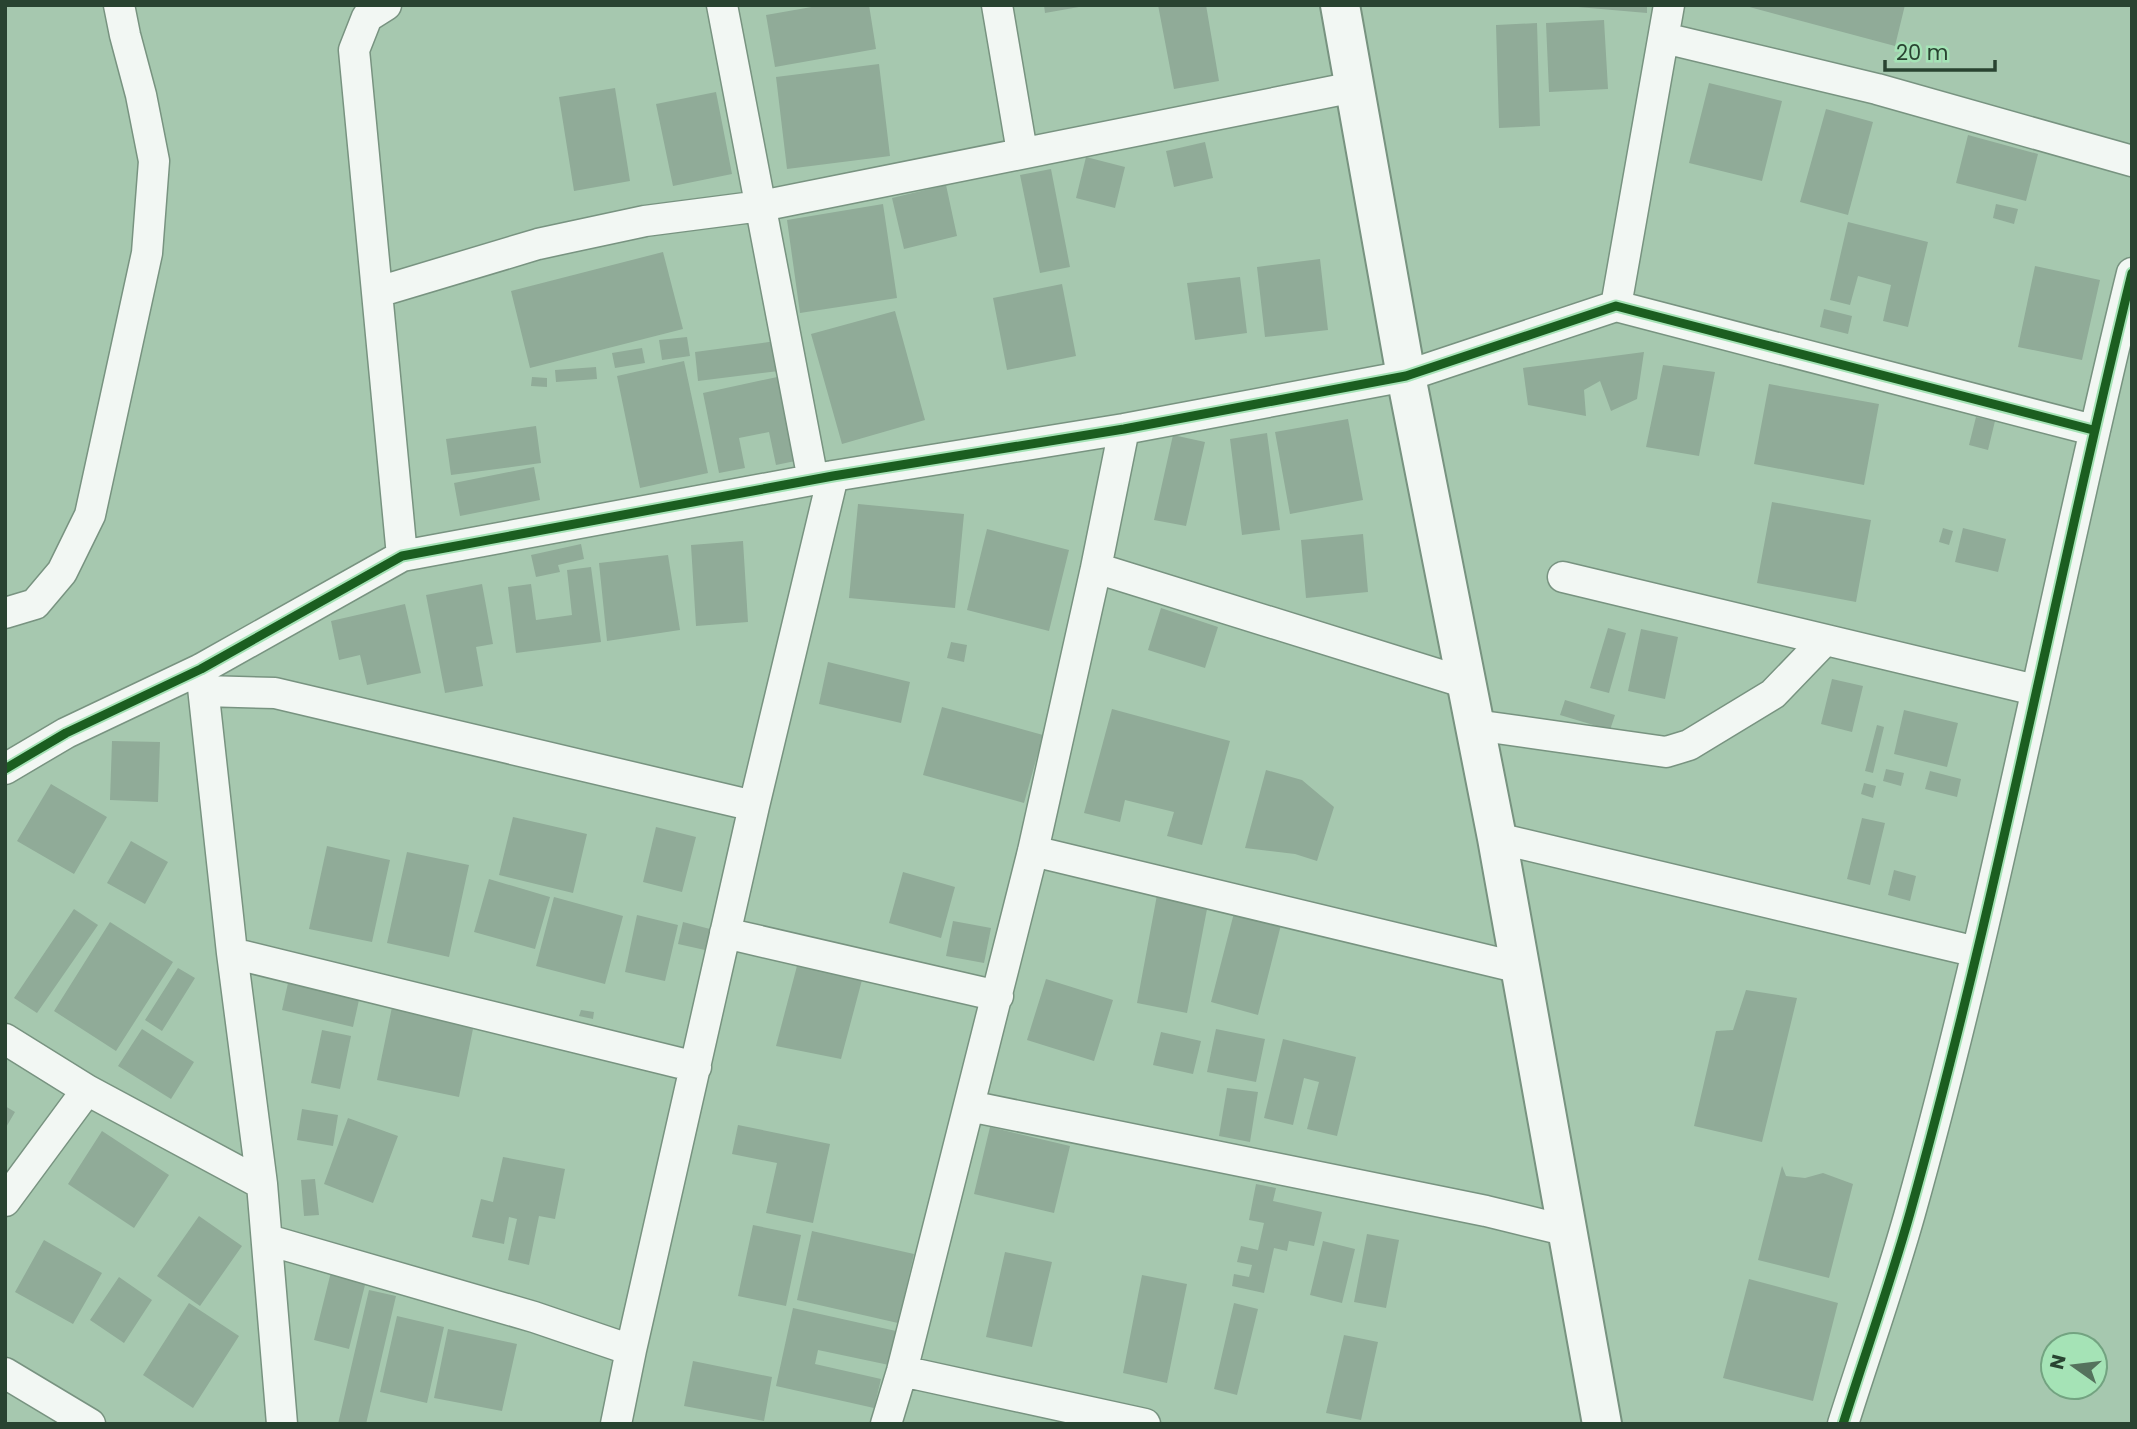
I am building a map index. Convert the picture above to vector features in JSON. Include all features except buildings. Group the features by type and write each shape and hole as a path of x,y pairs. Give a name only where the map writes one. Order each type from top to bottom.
{"main road":[{"path":"1340,5 1406,376 1497,838 1602,1424"}],"street":[{"path":"5,613 35,604 62,572 90,515 145,264 155,162 119,5"},
{"path":"386,5 367,17 354,50 402,556"},
{"path":"616,1424 754,806 823,478 761,206 722,5"},
{"path":"997,5 1022,152"},
{"path":"1616,306 1669,5"},
{"path":"1664,38 1877,89 2132,161"},
{"path":"378,292 538,244 645,222 761,206 1354,87"},
{"path":"1843,1424 1910,1215 1977,952 2093,430 2132,273"},
{"path":"5,769 66,733 203,680 402,556 823,478 1124,429 1406,376 1616,306 2093,430"},
{"path":"886,1424 998,996 1096,568 1124,429"},
{"path":"1096,568 1466,682"},
{"path":"1563,577 2035,690"},
{"path":"1475,725 1666,752 1689,745 1773,694 1825,640"},
{"path":"203,680 275,693 754,806"},
{"path":"203,680 232,953 268,1240 282,1424"},
{"path":"1497,838 1977,952"},
{"path":"1032,851 1520,968"},
{"path":"725,933 998,996"},
{"path":"232,953 696,1067"},
{"path":"5,1039 88,1090 262,1184"},
{"path":"5,1201 88,1090"},
{"path":"969,1106 1567,1231"},
{"path":"268,1240 534,1317 631,1350"},
{"path":"902,1371 1067,1415 1145,1424"},
{"path":"5,1373 90,1424"}],"cycle path":[{"path":"1843,1424 1902,1240 1971,979 2132,273"},
{"path":"5,769 66,733 201,669 402,556 833,476 1124,429 1406,376 1616,306 2093,430"}]}
